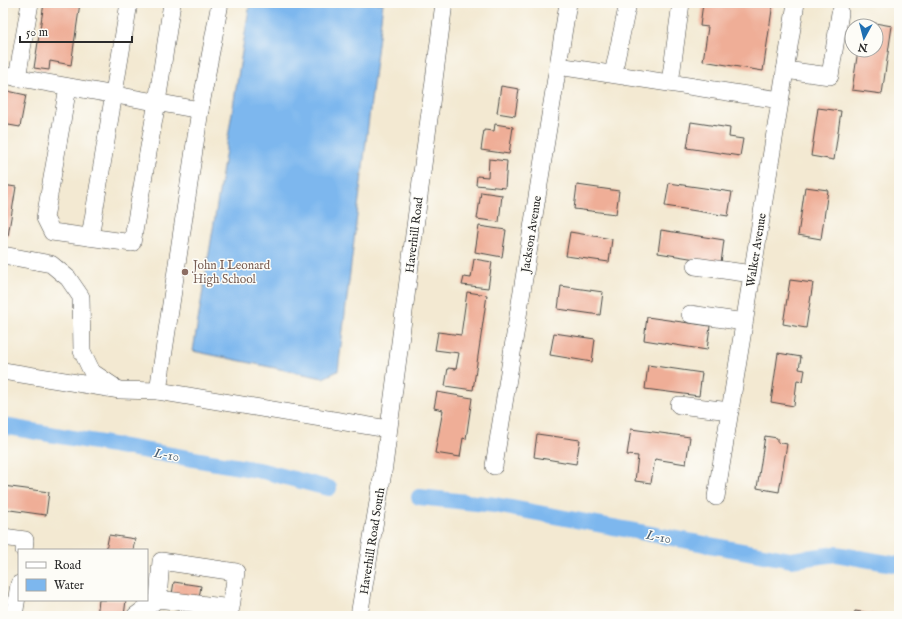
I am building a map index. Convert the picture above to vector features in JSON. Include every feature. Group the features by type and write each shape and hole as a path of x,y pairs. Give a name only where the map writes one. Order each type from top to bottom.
{"street":[{"path":"30,3 10,76 200,110"},
{"path":"90,237 129,3"},
{"path":"68,87 45,218 52,232 132,243 157,102 172,3"},
{"path":"158,391 200,110 220,3"},
{"name":"Haverhill Road","path":"384,466 444,3"},
{"name":"Jackson Avenue","path":"494,466 568,3"},
{"path":"613,74 628,3"},
{"path":"670,83 682,3"},
{"name":"Walker Avenue","path":"716,497 796,3"},
{"path":"785,70 830,76 840,13"},
{"path":"558,66 780,100"},
{"path":"3,256 51,264 68,278 81,297 82,351 92,372 120,390"},
{"path":"695,266 752,274"},
{"path":"690,314 744,322"},
{"path":"3,371 120,390 158,391 388,429"},
{"path":"679,405 730,411"},
{"name":"Haverhill Road South","path":"359,616 384,466"},
{"path":"3,537 25,540 24,549"},
{"path":"135,616 158,599 231,608 236,572 162,561 158,599"},
{"path":"14,616 18,590"}],"water":[{"path":"250,3 383,3 338,371 323,378 193,351"}],"building":[{"path":"44,3 80,3 71,65 50,61 49,70 34,68"},
{"path":"703,3 773,3 763,71 703,61 708,27 700,26"},
{"path":"884,25 892,26 882,94 852,90 857,58 884,58"},
{"path":"501,86 519,89 515,116 497,113"},
{"path":"3,90 26,95 20,127 3,124"},
{"path":"818,108 841,111 834,160 811,156"},
{"path":"691,122 730,128 729,137 743,139 740,156 687,148"},
{"path":"495,124 513,127 509,154 481,150 484,130 494,131"},
{"path":"489,159 507,161 505,188 476,185 477,176 488,177"},
{"path":"669,183 732,192 728,216 665,206"},
{"path":"3,185 16,187 8,236 3,235"},
{"path":"577,185 619,191 616,214 574,209"},
{"path":"805,187 828,190 821,239 798,235"},
{"path":"481,192 502,195 499,222 477,219"},
{"path":"479,226 506,230 502,257 475,252"},
{"path":"661,230 724,240 721,263 658,253"},
{"path":"570,232 612,239 609,262 566,256"},
{"path":"474,259 492,262 488,288 462,285 464,277 471,278"},
{"path":"790,280 813,283 806,328 783,324"},
{"path":"561,286 603,292 600,315 558,309"},
{"path":"467,292 487,295 473,390 445,386 448,368 456,369 459,353 435,350 438,332 461,335"},
{"path":"647,317 710,326 707,350 644,340"},
{"path":"554,333 595,339 592,362 550,355"},
{"path":"778,353 801,357 799,369 805,370 803,381 797,380 794,406 771,402"},
{"path":"648,365 702,373 699,396 645,389"},
{"path":"437,392 472,398 466,439 463,438 460,457 435,453 443,410 434,408"},
{"path":"631,429 690,437 686,464 655,459 651,483 635,481 638,456 627,455"},
{"path":"537,434 580,440 576,464 534,457"},
{"path":"765,436 777,438 777,442 787,444 779,492 757,488"},
{"path":"3,486 49,492 46,515 3,509"},
{"path":"109,535 135,539 133,549 106,549"},
{"path":"174,582 201,586 199,598 172,594"},
{"path":"99,601 126,601 124,616 97,616"},
{"path":"3,602 10,603 8,616 3,616"},
{"path":"855,611 881,615 881,616 854,616"}],"waterway":[{"name":"L-10","path":"3,426 263,471 329,488"},
{"name":"L-10","path":"419,497 495,505 791,560 836,554 899,565"}],"place":[{"name":"John I Leonard High School","path":"185,272"}]}
